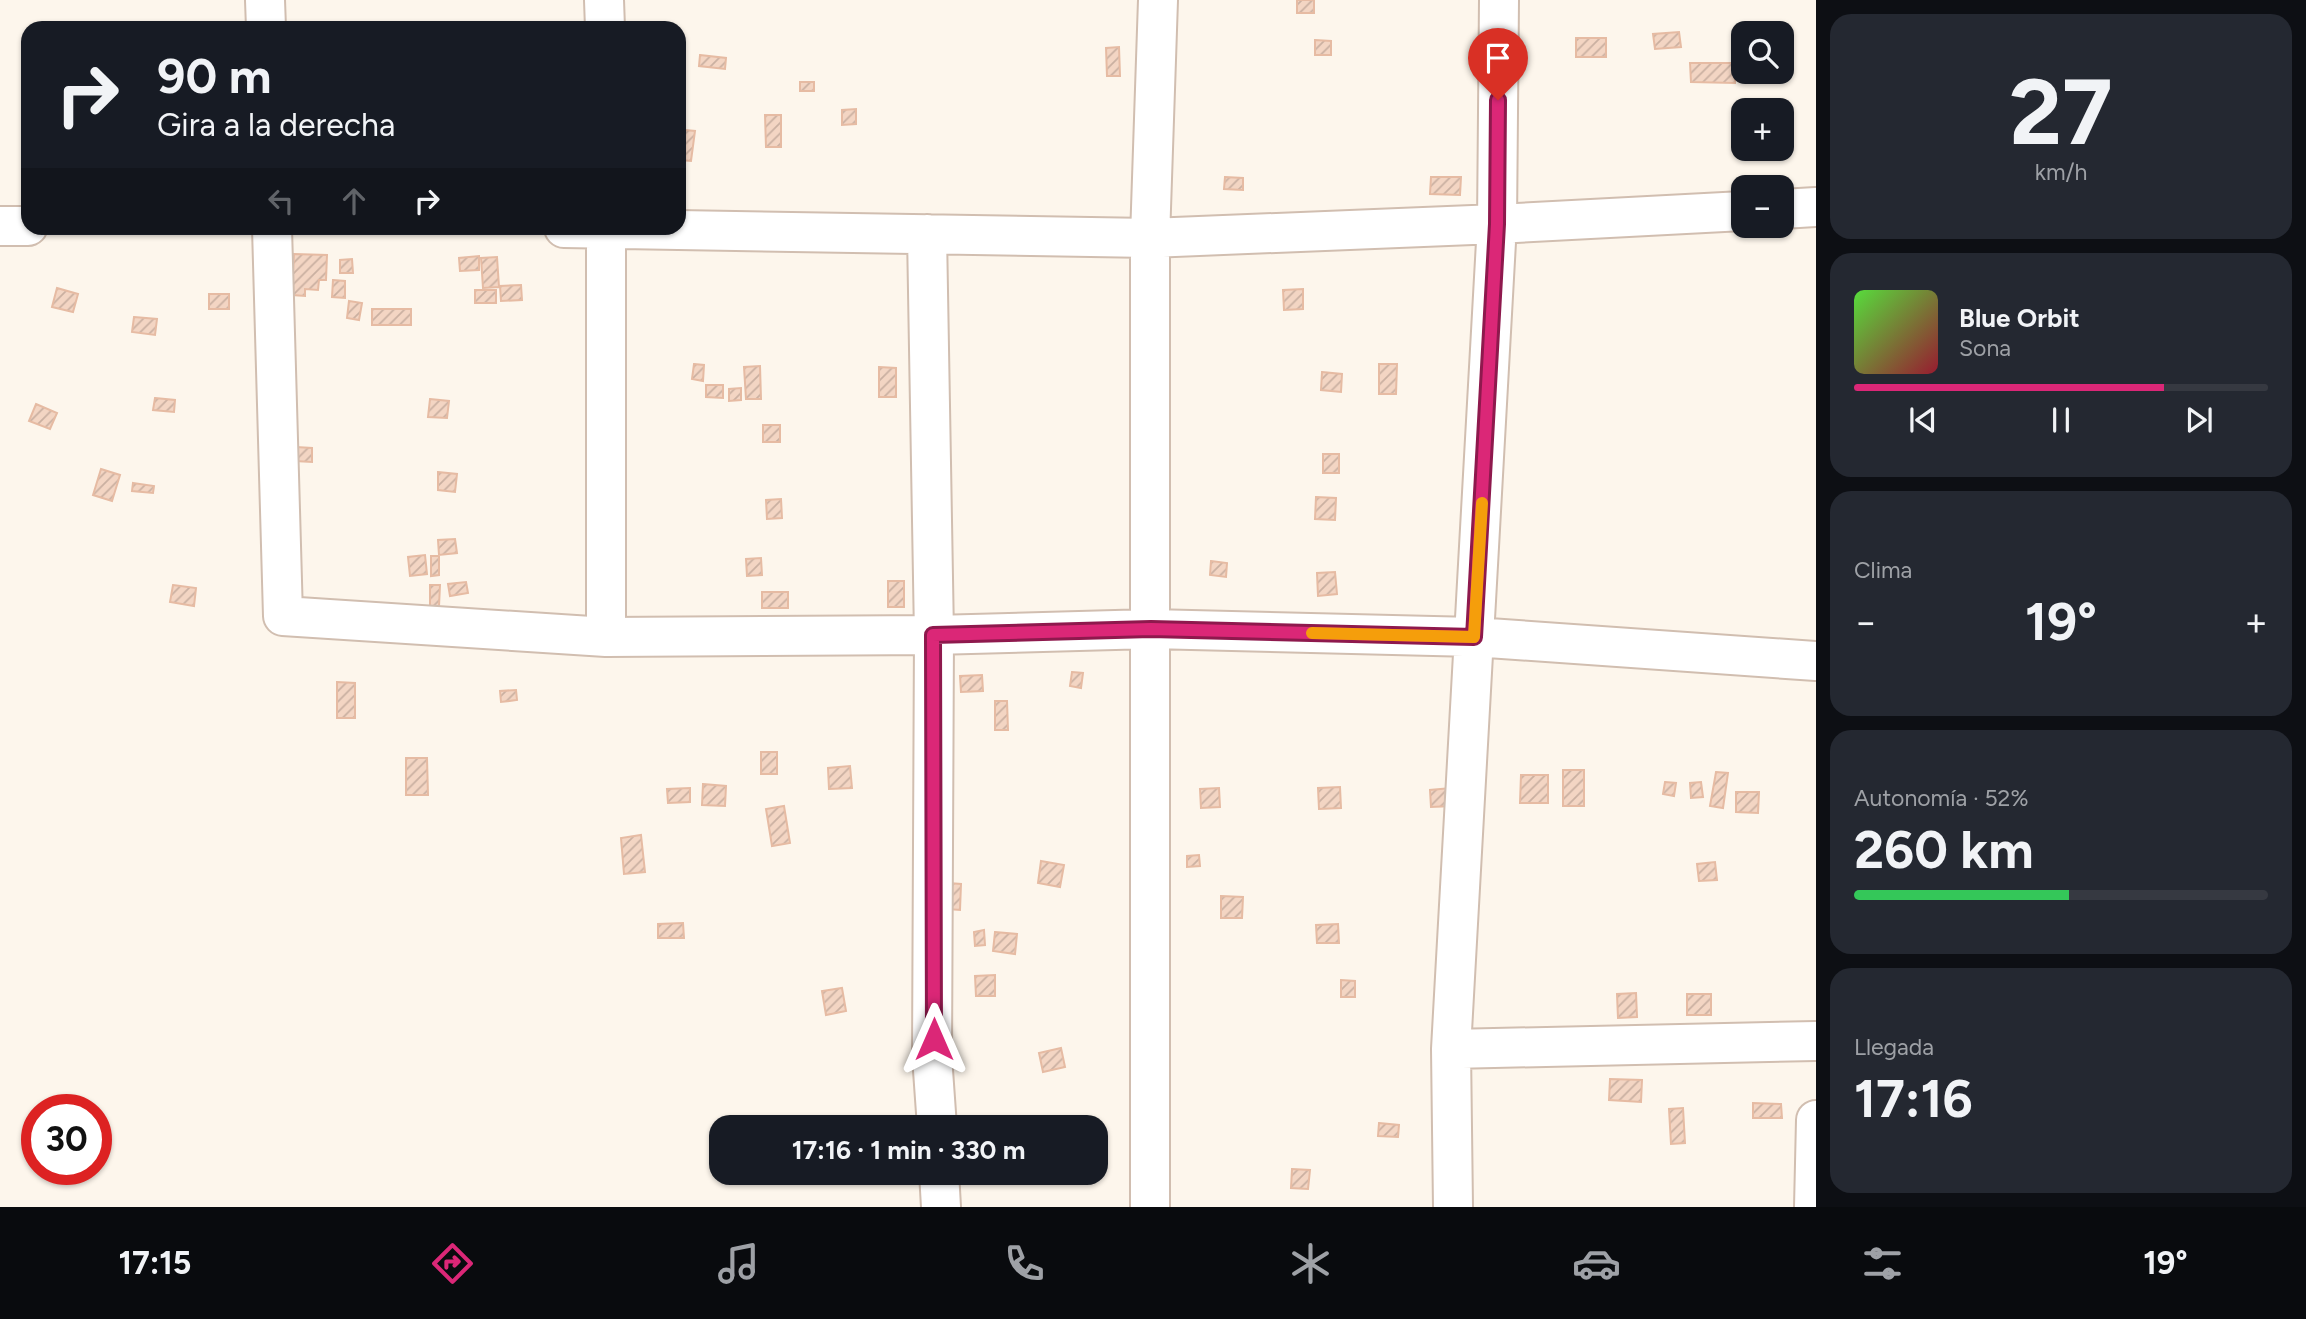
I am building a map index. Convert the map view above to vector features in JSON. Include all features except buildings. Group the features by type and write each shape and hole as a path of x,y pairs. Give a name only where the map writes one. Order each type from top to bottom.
{"street":[{"path":"265,0 266,21"},
{"path":"604,0 605,21"},
{"path":"1150,1207 1150,238 1158,0"},
{"path":"1453,1207 1451,1049 1497,224 1499,0"},
{"path":"1794,208 1816,207"},
{"path":"686,229 1150,238 1731,212"},
{"path":"0,226 21,226"},
{"path":"927,234 933,635 932,1056 936,1115"},
{"path":"272,235 283,616 606,637 933,635 1151,629 1474,637 1816,661"},
{"path":"606,235 606,637"},
{"path":"1451,1049 1816,1041"},
{"path":"1814,1207 1816,1120"},
{"path":"940,1185 941,1207"}],"slow traffic":[{"path":"1312,633 1474,637 1482,503"}],"route":[{"path":"934,1039 933,635 1151,629 1474,637 1497,224 1498,100"}]}
